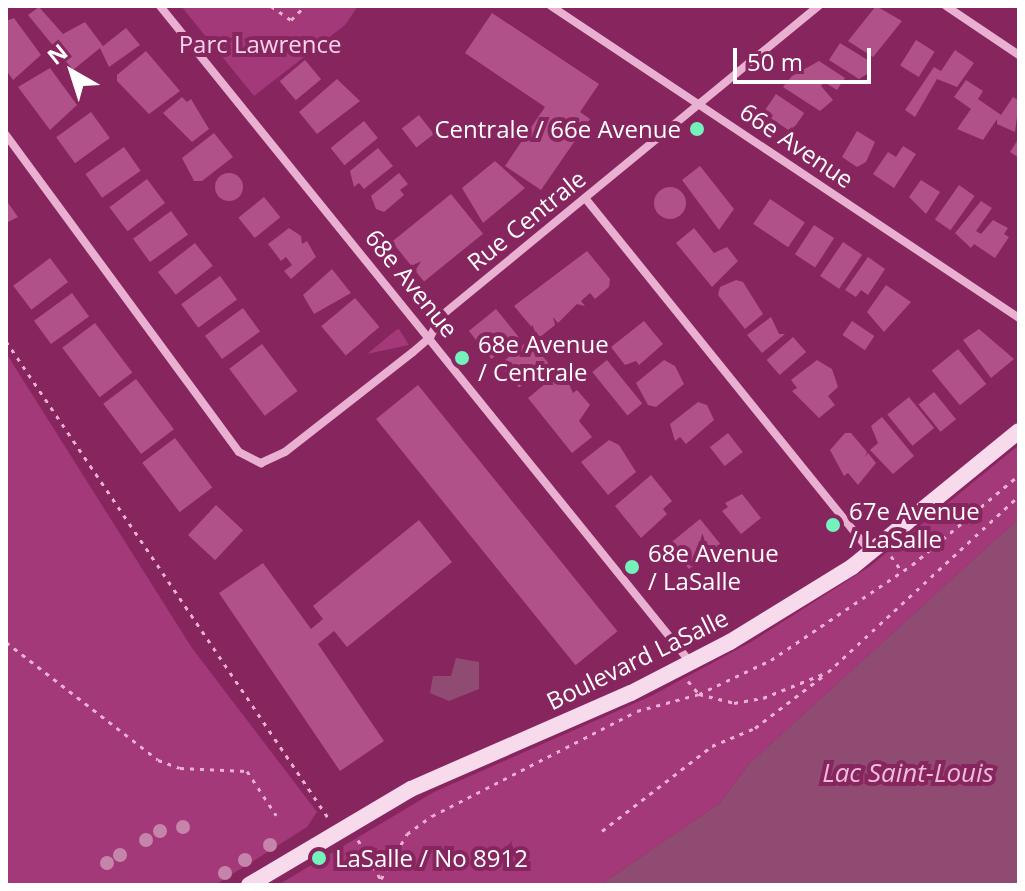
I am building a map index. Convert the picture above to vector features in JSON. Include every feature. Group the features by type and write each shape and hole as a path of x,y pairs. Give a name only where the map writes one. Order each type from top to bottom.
{"main road":[{"name":"Boulevard LaSalle","path":"249,885 411,789 688,671 832,581 1019,431"}],"street":[{"name":"68e Avenue","path":"160,6 430,337 688,671"},
{"name":"66e Avenue","path":"551,6 1019,318"},
{"name":"Rue Centrale","path":"6,135 239,452 261,463 285,452 430,337 441,316 819,6"},
{"path":"946,6 1019,55"},
{"path":"585,198 871,552"}],"path":[{"path":"271,6 291,20 305,6"},
{"path":"6,341 327,817"},
{"path":"602,831 712,746 755,728 828,672 1019,496"},
{"path":"888,553 902,572"},
{"path":"6,642 158,760 180,768 247,771 276,815"},
{"path":"688,671 699,694 721,702 749,702 828,672"},
{"path":"381,879 413,828"},
{"path":"356,837 384,885"}],"green space":[{"name":"Parc Lawrence","path":"181,6 358,6 345,25 254,96"},
{"path":"399,329 409,345 367,354 396,330"},
{"path":"6,353 192,648 317,812 307,827 215,885 6,885"},
{"path":"1019,445 1019,518 750,763 719,804 600,885 278,885 434,792 651,696 751,642 869,567"}],"water":[{"name":"Lac Saint-Louis","path":"1019,518 1019,885 600,885 719,804 750,763"},
{"path":"456,658 479,662 479,689 449,701 430,693 433,676 451,676"}],"building":[{"path":"876,6 902,21 873,57 848,41"},
{"path":"39,7 63,34 85,22 103,46 126,28 140,45 109,67 100,48 73,70 28,15"},
{"path":"492,13 599,84 580,112 590,119 541,190 505,166 545,107 465,53"},
{"path":"14,18 41,55 13,80 6,70 6,21"},
{"path":"916,40 935,52 919,77 900,65"},
{"path":"840,43 871,62 867,74 859,79 829,60"},
{"path":"955,50 974,63 957,87 937,79 915,117 905,110 934,67 941,71"},
{"path":"146,51 180,91 149,114 117,81 117,75"},
{"path":"305,60 321,79 296,100 280,81"},
{"path":"819,61 845,78 837,90 824,82 821,86 833,100 820,111 783,87 792,76"},
{"path":"50,68 77,105 50,130 18,87"},
{"path":"337,79 360,101 317,134 299,112"},
{"path":"966,80 983,91 978,99 1001,115 1013,97 1019,101 1015,132 997,124 997,119 983,140 957,129 971,109 954,97"},
{"path":"776,94 804,113 791,132 763,113"},
{"path":"182,97 187,102 191,99 209,129 192,142 163,113"},
{"path":"91,112 110,138 75,163 56,137"},
{"path":"419,115 434,134 416,147 402,129"},
{"path":"364,121 378,138 344,165 331,148"},
{"path":"857,131 875,142 866,162 857,167 842,157"},
{"path":"214,133 233,157 202,181 194,181 182,158"},
{"path":"1019,138 1019,158 1010,152"},
{"path":"903,146 916,154 894,188 873,174 888,152 896,157"},
{"path":"124,147 141,171 102,198 85,174"},
{"path":"378,148 393,166 364,189 359,183 354,187 350,171"},
{"path":"495,161 525,188 483,223 462,188"},
{"path":"700,166 734,209 719,230 682,180"},
{"path":"229,173 239,177 243,187 239,197 229,201 219,197 215,187 219,177"},
{"path":"399,173 408,184 400,190 404,195 384,212 376,209 371,196"},
{"path":"147,179 165,203 128,231 109,207"},
{"path":"921,180 940,192 926,214 909,197"},
{"path":"959,185 975,196 950,230 935,219"},
{"path":"670,187 682,191 686,203 682,215 670,219 658,215 654,203 658,191"},
{"path":"451,194 483,234 424,281 392,242"},
{"path":"264,197 280,217 255,238 238,218"},
{"path":"770,199 805,222 788,247 753,224"},
{"path":"6,200 18,217 6,223"},
{"path":"981,201 992,208 976,231 981,234 993,220 1008,228 1004,234 1009,237 995,258 974,244 971,248 955,233"},
{"path":"171,211 188,234 150,262 133,239"},
{"path":"814,225 834,238 815,267 795,254"},
{"path":"289,228 301,236 302,244 307,241 316,257 291,279 284,271 292,265 286,257 281,261 268,244"},
{"path":"694,228 714,253 727,247 738,261 712,287 676,243"},
{"path":"843,242 862,255 839,289 820,276"},
{"path":"195,243 213,266 176,295 158,272"},
{"path":"587,251 610,279 609,287 595,299 590,293 581,301 585,306 577,304 558,323 553,317 555,325 540,337 514,306"},
{"path":"868,257 885,269 868,295 861,290 856,297 845,290"},
{"path":"50,258 68,282 31,310 13,286"},
{"path":"332,269 351,293 314,314 303,295"},
{"path":"220,276 237,299 198,328 181,304"},
{"path":"736,280 743,282 763,314 745,329 718,295 720,287"},
{"path":"886,285 911,302 884,332 867,312"},
{"path":"72,293 89,316 51,344 34,321"},
{"path":"355,298 379,327 346,355 321,326"},
{"path":"243,308 260,331 222,359 205,336"},
{"path":"496,309 519,337 491,359 469,331"},
{"path":"771,317 779,334 785,334 762,353 747,335"},
{"path":"644,321 663,344 639,365 636,361 625,365 611,347"},
{"path":"852,321 874,336 865,350 842,335"},
{"path":"95,323 132,373 100,397 62,348"},
{"path":"979,329 1014,359 991,378 963,340"},
{"path":"793,337 806,352 780,375 767,360"},
{"path":"529,340 548,363 519,387 500,364"},
{"path":"262,344 298,391 265,416 229,369"},
{"path":"958,349 986,384 960,405 932,370"},
{"path":"607,360 642,404 627,415 592,372"},
{"path":"664,360 675,366 684,384 656,407 648,405 636,383"},
{"path":"817,360 832,369 838,387 828,396 835,405 819,418 792,391 797,388 791,380"},
{"path":"557,374 562,380 566,377 573,393 577,390 590,405 579,421 592,437 572,453 528,398"},
{"path":"136,379 174,429 141,454 103,404"},
{"path":"418,385 617,631 576,665 376,419"},
{"path":"934,392 956,419 940,432 918,405"},
{"path":"909,397 934,428 912,446 887,415"},
{"path":"698,402 707,405 714,420 686,444 680,437 675,441 670,424"},
{"path":"882,417 914,456 893,474 870,450 878,443 871,426"},
{"path":"728,433 743,452 725,466 710,447"},
{"path":"845,433 851,433 867,452 865,457 868,453 876,463 858,485 848,473 844,476 830,450"},
{"path":"175,438 212,488 180,512 142,463"},
{"path":"609,440 619,445 636,472 608,495 581,462"},
{"path":"651,475 672,501 663,509 667,514 641,538 615,506"},
{"path":"742,494 761,518 741,534 722,511 728,507 725,503"},
{"path":"216,505 243,530 215,560 188,535"},
{"path":"700,519 720,544 689,569 669,544"},
{"path":"419,520 452,562 347,647 334,631 318,644 384,741 340,771 219,593 263,563 311,629 323,619 313,606"}],"place":[{"name":"Centrale / 66e Avenue","path":"697,129"},
{"name":"68e Avenue / Centrale","path":"462,358"},
{"name":"67e Avenue / LaSalle","path":"833,525"},
{"name":"68e Avenue / LaSalle","path":"632,567"},
{"name":"LaSalle / No 8912","path":"319,858"}]}
